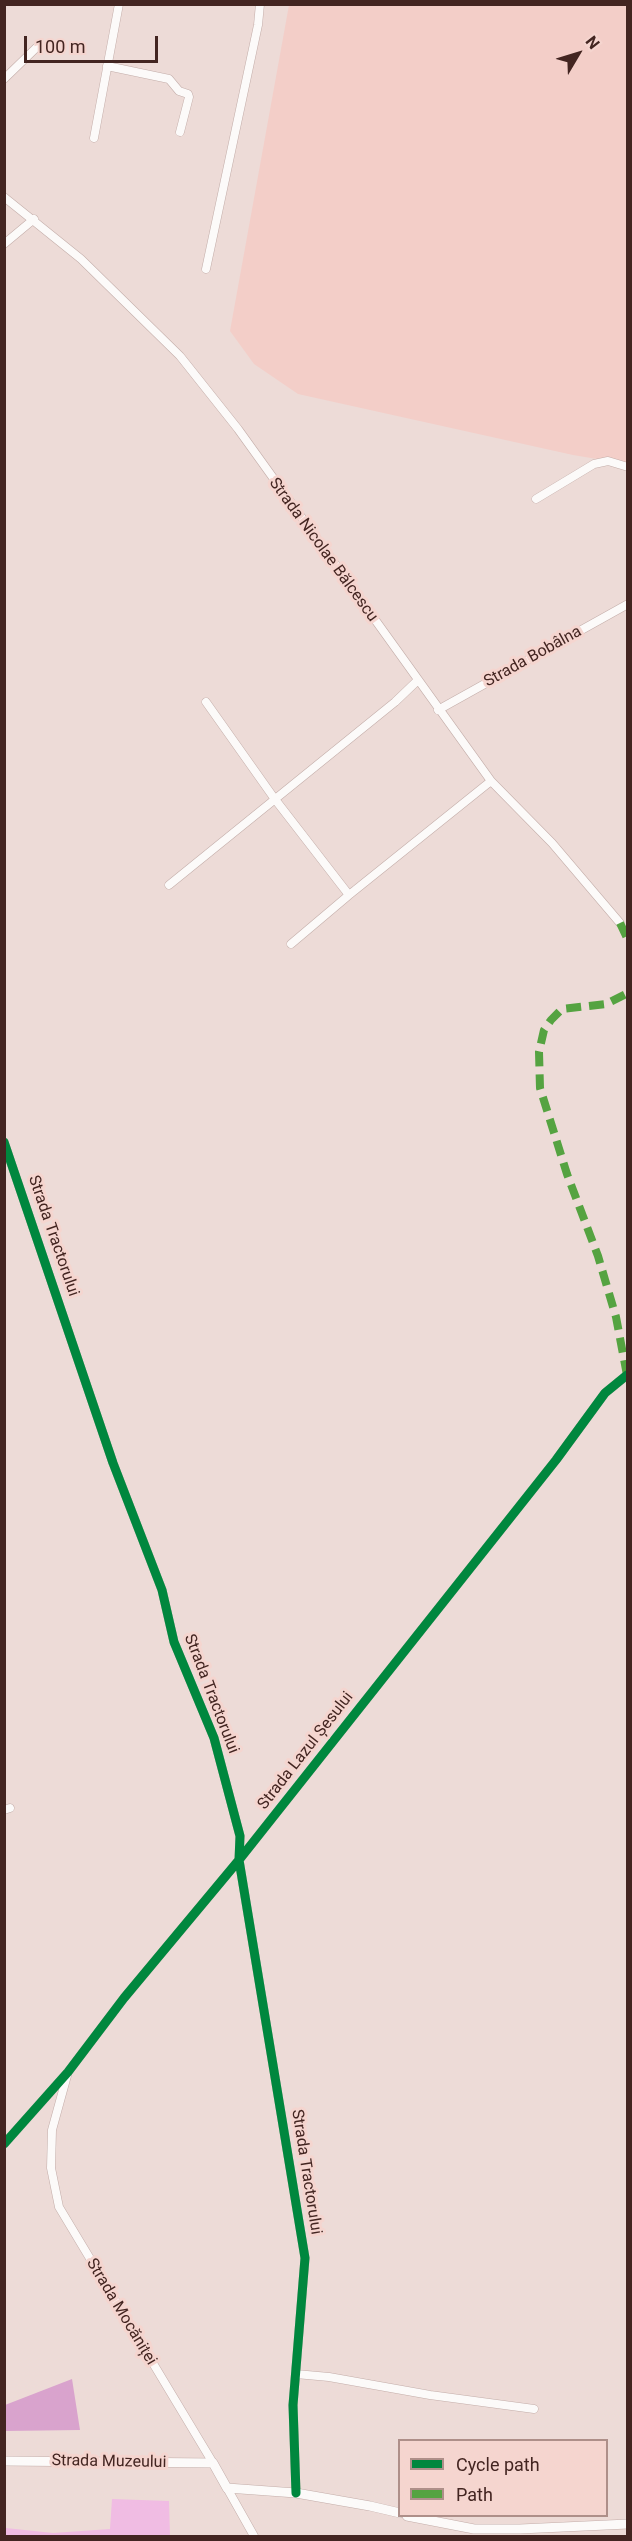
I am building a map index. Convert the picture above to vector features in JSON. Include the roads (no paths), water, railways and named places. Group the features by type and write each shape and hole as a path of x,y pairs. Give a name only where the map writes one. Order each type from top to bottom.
{"street":[{"path":"93,138 118,4"},
{"path":"206,269 258,25 260,4"},
{"path":"4,79 36,48"},
{"path":"107,66 170,79 179,91 188,94 180,132"},
{"name":"Strada Nicolae Bălcescu","path":"4,197 81,259 180,356 238,429 491,781 552,843 620,923"},
{"path":"4,244 34,219"},
{"path":"536,499 594,464 608,461 627,466"},
{"name":"Strada Bobâlna","path":"438,710 627,604"},
{"path":"169,885 395,702 417,681"},
{"path":"206,702 274,798 349,895"},
{"path":"291,944 491,781"},
{"name":"Strada Tractorului","path":"4,1142 8,1162 113,1463 162,1590 174,1642 214,1738 240,1836 239,1860 305,2258 293,2405 296,2493"},
{"name":"Strada Lazul Șesului","path":"4,2144 68,2072 124,1998 239,1860 556,1460 605,1393 627,1375"},
{"name":"Strada Mocăniței","path":"68,2072 52,2130 51,2168 59,2207 213,2463 254,2536"},
{"path":"296,2374 329,2377 430,2395 534,2409"},
{"name":"Strada Muzeului","path":"4,2461 213,2463"},
{"path":"227,2488 296,2493 370,2506 398,2514"},
{"path":"412,2517 474,2529 520,2529 627,2523"}]}
